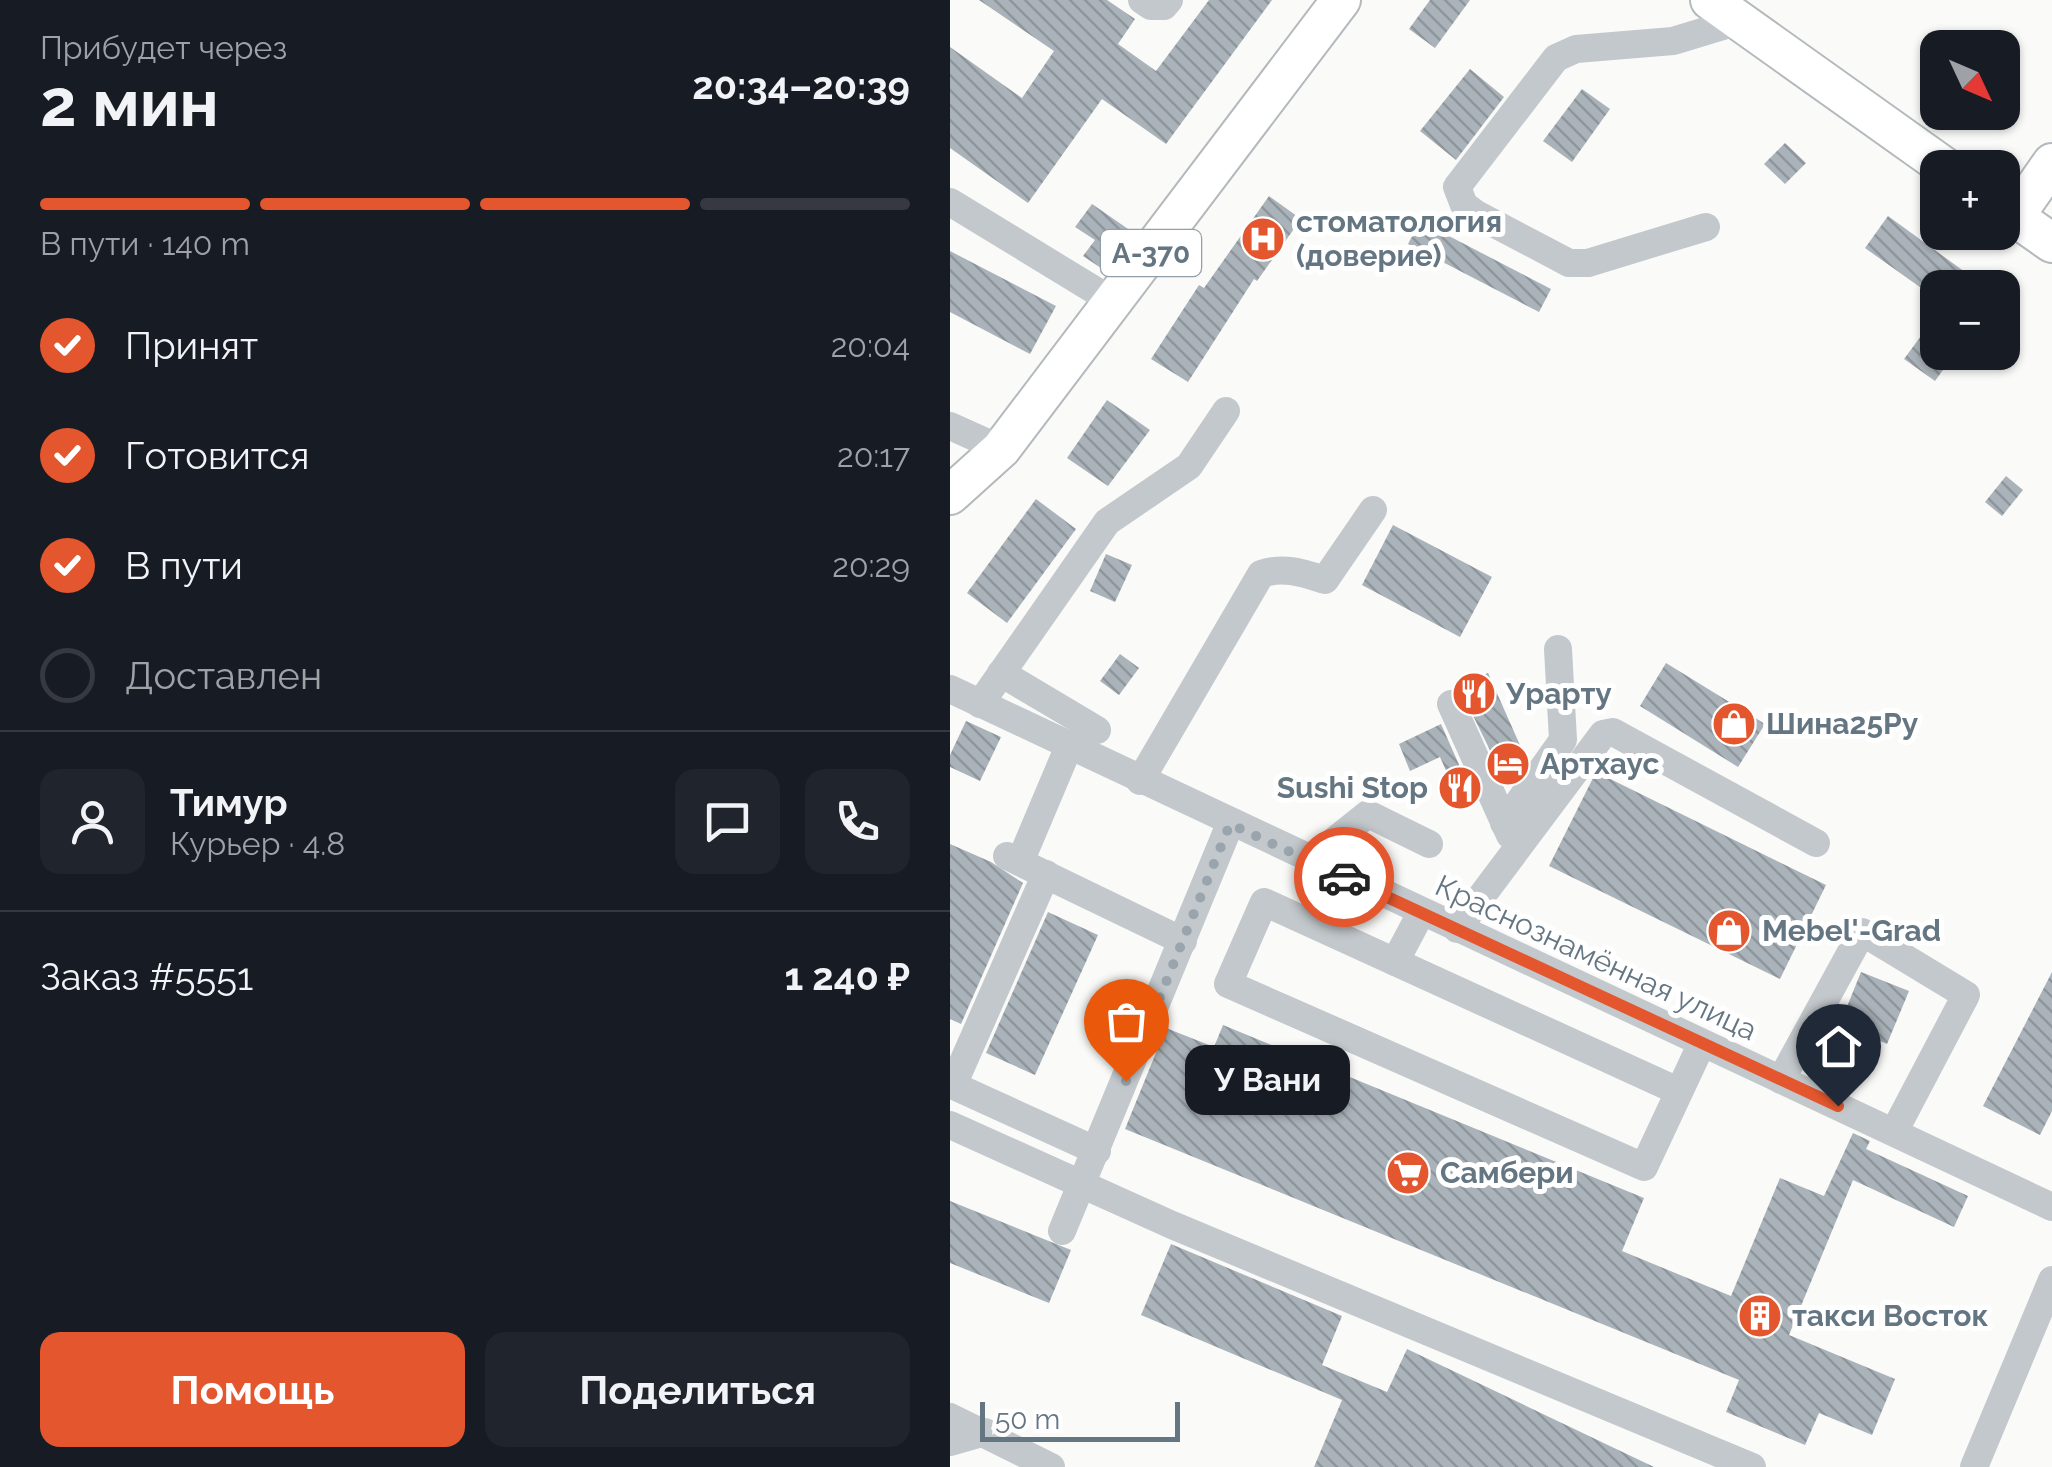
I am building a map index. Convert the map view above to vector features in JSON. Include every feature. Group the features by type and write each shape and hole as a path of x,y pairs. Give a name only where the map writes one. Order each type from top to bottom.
{"highway":[{"name":"А-370","path":"950,494 1001,449 1341,0"},
{"path":"1724,10 1921,150"},
{"path":"2020,199 2052,163"},
{"path":"2020,220 2052,243"}],"street":[{"path":"1142,0 1150,6 1164,6 1168,0"},
{"path":"1706,227 1588,263 1570,263 1476,214 1464,205 1456,187 1556,58 1576,49 1673,40 1724,10"},
{"path":"950,202 1114,302"},
{"path":"959,699 1001,674 1107,522 1189,466 1226,410"},
{"path":"950,426 1001,449"},
{"path":"1140,780 1260,574 1297,571 1325,580 1373,510"},
{"path":"1457,930 1563,740 1558,650"},
{"path":"1001,674 1083,743 1027,865 951,1084 1097,1151"},
{"name":"Краснознамённая улица","path":"959,699 1083,743 1140,780 1230,824 2052,1208"},
{"path":"1451,704 1510,836"},
{"path":"1510,836 1596,740 1613,732 1816,843"},
{"path":"1310,861 1368,814 1430,844"},
{"path":"1062,1230 1230,824"},
{"path":"1027,865 1183,941"},
{"path":"1678,1091 1264,902 1228,984 1644,1167 1702,1042"},
{"path":"1395,962 1421,912"},
{"path":"1780,1080 1862,932 1966,995 1894,1132"},
{"path":"950,1124 1083,1185 1752,1467"},
{"path":"1974,1467 2052,1280"},
{"path":"950,1417 1051,1467"},
{"path":"950,1442 985,1432"}],"building":[{"path":"979,0 1107,0 1135,19 1118,44 1156,71 1209,0 1272,0 1166,144 1102,99 1028,203 950,148 950,47 1022,98 1054,51"},
{"path":"1430,0 1470,0 1435,48 1409,29"},
{"path":"1470,69 1504,97 1456,160 1420,131"},
{"path":"1582,89 1610,109 1572,162 1543,141"},
{"path":"1785,143 1806,163 1785,184 1764,164"},
{"path":"1269,196 1301,219 1257,281 1254,279 1188,382 1151,359 1199,285 1204,288"},
{"path":"1092,204 1131,231 1104,270 1083,256 1095,240 1075,227"},
{"path":"1888,216 1920,239 1920,250 1935,250 1962,270 1920,270 1920,287 1865,248"},
{"path":"1420,221 1551,289 1539,312 1408,244"},
{"path":"950,251 1056,306 1030,354 950,312"},
{"path":"1920,337 1920,370 1943,370 1935,381 1904,359"},
{"path":"1107,400 1150,430 1108,486 1067,458"},
{"path":"2006,476 2023,490 2002,516 1985,502"},
{"path":"1036,499 1076,529 1007,623 967,593"},
{"path":"1393,525 1492,577 1460,637 1362,585"},
{"path":"1106,554 1132,565 1115,602 1090,591"},
{"path":"1120,654 1139,668 1119,695 1100,681"},
{"path":"1666,663 1765,724 1738,767 1640,706"},
{"path":"1488,673 1527,761 1508,787 1460,689 1460,685"},
{"path":"966,721 1001,737 980,781 950,767 950,755"},
{"path":"1441,724 1476,803 1463,809 1440,757 1410,771 1399,744"},
{"path":"1596,772 1826,885 1780,979 1549,866"},
{"path":"950,844 991,862 1023,883 961,1024 950,1019"},
{"path":"1048,912 1098,935 1035,1075 986,1053"},
{"path":"1861,972 1909,991 1887,1044 1840,1024"},
{"path":"2052,972 2052,1111 2040,1135 1983,1106"},
{"path":"1223,1025 1644,1198 1622,1251 1731,1296 1780,1178 1824,1196 1853,1133 1870,1141 1866,1149 1968,1196 1954,1227 1853,1180 1789,1335 1895,1379 1872,1435 1819,1413 1805,1445 1726,1412 1739,1380 1125,1129 1166,1028 1214,1047"},
{"path":"950,1201 1071,1250 1049,1303 950,1263"},
{"path":"1171,1244 1342,1316 1322,1365 1387,1392 1407,1349 1654,1467 1314,1467 1342,1400 1141,1315"}],"way so far":[{"path":"1126,1081 1230,824 1344,877"}],"place":[{"name":"стоматология (доверие)","path":"1263,239"},
{"name":"Урарту","path":"1474,694"},
{"name":"Шина25Ру","path":"1734,724"},
{"name":"Артхаус","path":"1508,764"},
{"name":"Sushi Stop","path":"1460,788"},
{"name":"Mebel'-Grad","path":"1729,931"},
{"name":"У Вани","path":"1126,1081"},
{"name":"Самбери","path":"1408,1173"},
{"name":"такси Восток","path":"1760,1316"}],"route":[{"path":"1344,877 1838,1106"}]}
